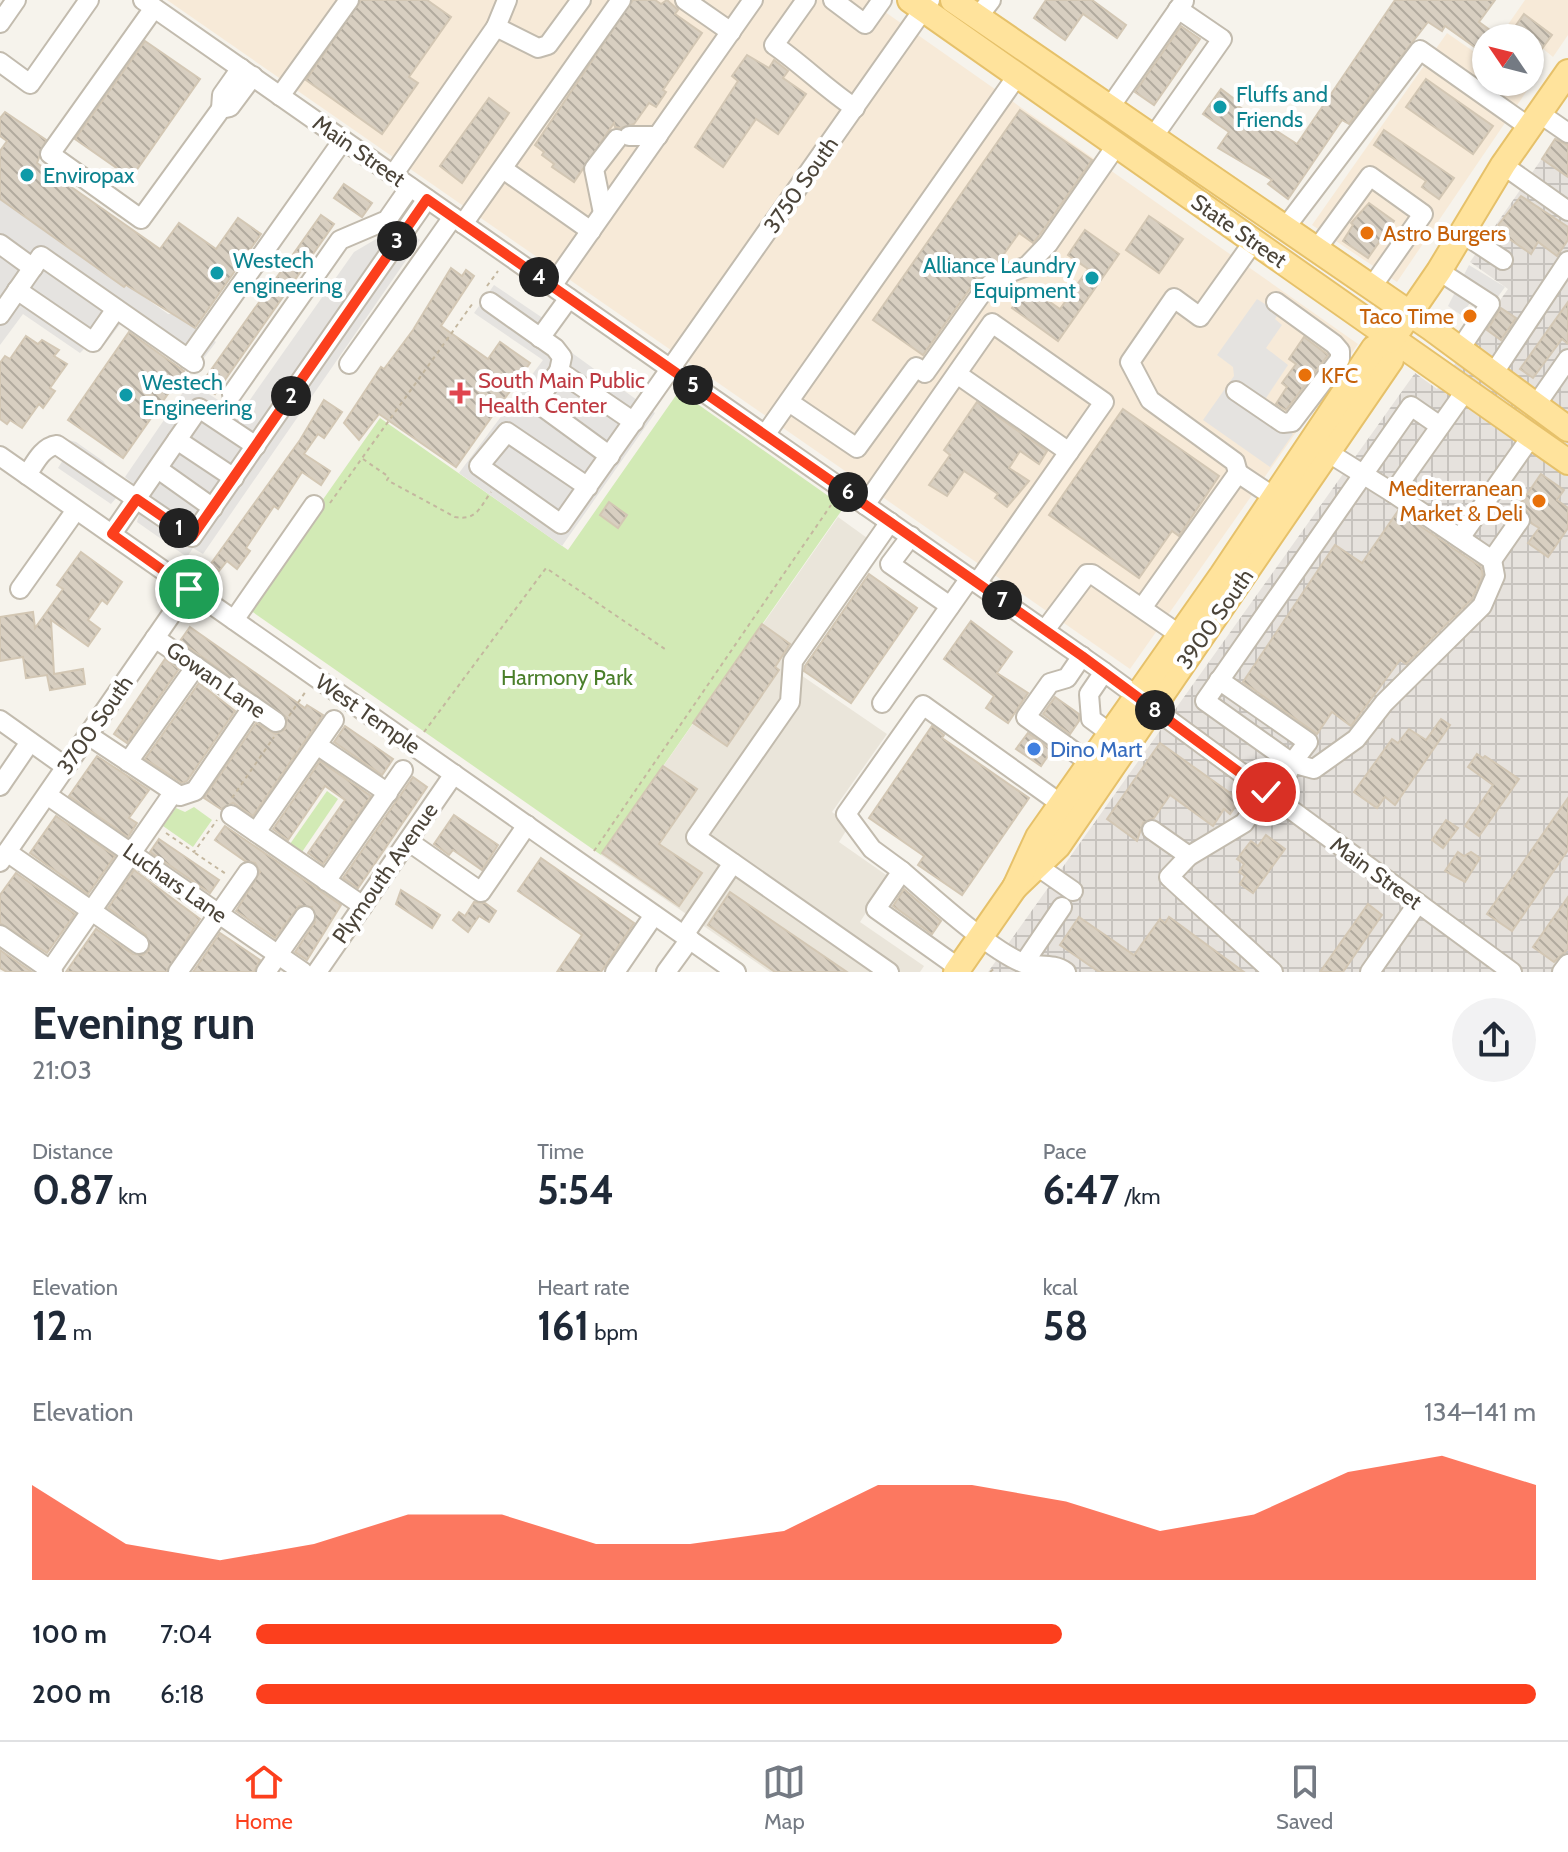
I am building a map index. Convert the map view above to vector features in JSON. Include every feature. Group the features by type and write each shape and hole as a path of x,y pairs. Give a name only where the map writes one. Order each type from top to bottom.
{"main road":[{"name":"State Street","path":"953,0 985,8 1110,107 1460,349 1568,429"},
{"name":"State Street","path":"921,3 1017,76 1568,462"},
{"name":"3900 South","path":"1015,887 1058,846 1145,702 1180,635 1374,348 1393,338 1410,314 1503,165 1568,72"},
{"name":"3900 South","path":"958,970 1015,887 1038,837 1061,804 1080,756 1100,726 1145,702 1329,453 1391,360 1393,338"}],"street":[{"path":"0,23 16,0"},
{"path":"0,62 30,84 89,0"},
{"path":"280,96 349,0"},
{"path":"393,175 496,27 507,0"},
{"path":"496,27 538,48 548,45 581,0"},
{"path":"349,364 458,220 503,169 621,0"},
{"path":"685,0 731,32"},
{"path":"552,286 753,0"},
{"path":"806,0 774,45 855,108"},
{"path":"833,0 865,24 882,0"},
{"name":"3750 South","path":"588,487 507,432 479,466 561,524 588,487 672,369 855,108 921,3"},
{"path":"148,4 50,154 141,219 221,109 230,107 247,72"},
{"name":"Main Street","path":"148,4 1082,656 1512,972"},
{"path":"1110,107 1181,4 1222,39 1153,137"},
{"path":"1285,228 1420,50 1534,120 1568,133"},
{"path":"765,435 1017,76"},
{"path":"603,213 594,169 623,138 658,136"},
{"path":"0,315 41,256 191,361 343,140"},
{"path":"789,402 857,448 916,367 925,373 984,290 998,277 1027,266 1048,244 1116,146"},
{"path":"1503,165 1568,211"},
{"path":"503,169 591,231"},
{"path":"1316,250 1370,176 1423,214 1371,288"},
{"path":"232,394 340,240 387,220 410,187"},
{"path":"27,475 41,453 49,446 57,445 192,537 427,199"},
{"path":"1462,233 1503,260"},
{"path":"1254,241 1200,317 1174,298 1130,362 1150,400 1235,462 1238,473 1274,497"},
{"path":"0,245 33,268"},
{"path":"1493,374 1568,261"},
{"path":"1439,271 1490,304 1460,349"},
{"path":"17,290 93,342 116,309"},
{"path":"482,298 562,357 559,371 536,402 610,456"},
{"path":"540,338 569,298"},
{"path":"1236,391 1287,424 1301,414 1340,359 1340,351 1334,344 1276,302"},
{"path":"865,505 992,323 1104,402 974,580 950,606 882,703"},
{"path":"1536,405 1568,359"},
{"path":"559,371 634,422"},
{"path":"957,374 1069,452"},
{"path":"1393,493 1466,390"},
{"path":"1329,453 1364,472 1492,560 1495,576 1482,606 1384,703 1356,739 1314,769 1292,763 1205,701 1364,472 1411,406 1440,426"},
{"path":"112,534 199,408 256,446"},
{"path":"1460,538 1531,437"},
{"path":"177,440 234,478"},
{"name":"West Temple","path":"0,456 736,972"},
{"path":"158,469 213,508"},
{"path":"1142,608 1238,473"},
{"path":"234,620 314,505"},
{"path":"20,589 76,510"},
{"path":"1492,560 1520,520"},
{"path":"889,972 696,837 790,702 793,661 890,522"},
{"path":"911,536 890,564 950,606"},
{"path":"1045,630 1087,574 1092,574 1180,635"},
{"name":"3700 South","path":"3,857 189,589"},
{"name":"Gowan Lane","path":"155,638 253,706 282,722"},
{"path":"1080,756 1026,717 1050,683 1067,678 1082,656"},
{"path":"128,762 196,666"},
{"path":"1089,694 1104,672"},
{"path":"1067,678 1089,694 1100,726"},
{"path":"1156,892 1189,856 1244,823 1272,796 1308,742 1219,680"},
{"path":"1061,804 923,705 846,814 872,849 982,935 1024,963 1058,966 1066,972"},
{"path":"88,735 180,796 195,791 253,706"},
{"path":"0,720 66,767"},
{"path":"256,832 334,720"},
{"path":"0,786 30,742"},
{"path":"317,745 388,793"},
{"path":"326,881 403,770"},
{"name":"Plymouth Avenue","path":"317,972 454,774"},
{"path":"0,935 51,971 173,793"},
{"name":"Luchars Lane","path":"47,795 303,972"},
{"path":"227,811 363,906"},
{"path":"408,841 481,892 527,825"},
{"path":"1152,830 1189,856"},
{"path":"3,857 139,944"},
{"path":"666,972 733,863"},
{"path":"1024,963 1067,899 1037,866"},
{"path":"902,871 876,909 958,970"},
{"path":"1169,877 1273,972"},
{"path":"178,972 244,878"},
{"path":"1370,972 1418,903"},
{"path":"615,972 654,915"},
{"path":"266,972 305,916"},
{"path":"1562,972 1568,964"}],"path":[{"path":"371,445 482,298 498,271"},
{"path":"362,458 389,477 387,480 455,517 467,519 475,515 487,497"},
{"path":"594,851 831,505"},
{"path":"424,732 546,568 665,649"},
{"path":"194,852 227,811 282,722 306,690"},
{"path":"152,823 194,852 244,878"},
{"path":"990,972 995,968"}],"shaded area":[{"path":"167,0 868,0 1358,344 1130,669"},
{"path":"1525,0 1568,0 1568,35 1553,57 1544,50 1544,24 1508,24"},
{"path":"1447,33 1472,50 1472,96 1523,96 1397,282 1312,225"},
{"path":"1568,121 1568,972 988,972 1415,373 1437,389 1508,289 1470,262"},
{"path":"0,199 124,287 130,287 216,342 194,371 121,323 99,352 88,345 80,353 23,314 0,345"},
{"path":"400,225 420,240 203,554 193,548 187,557 137,522 140,511 117,497 111,504 58,468 63,460 57,453 32,457 49,435 76,442 103,461 117,479 132,489 135,485 125,477 190,382 240,414 354,252"},
{"path":"1469,265 1505,287 1486,313 1470,303 1461,315 1448,306"},
{"path":"494,285 556,327 550,337 655,413 562,546 459,473 543,360 474,313"},
{"path":"1257,299 1279,313 1275,319 1282,325 1266,348 1288,365 1258,410 1293,434 1270,467 1203,420 1234,376 1233,367 1217,355"},
{"path":"838,517 881,548 795,671 887,734 832,812 849,826 839,842 889,877 860,922 924,966 920,972 770,972 601,855"}],"green space":[{"name":"Harmony Park","path":"679,391 844,507 601,855 247,608 380,418 568,550"},
{"path":"327,791 338,799 302,852 290,844"},
{"path":"194,807 212,820 193,847 163,826 176,808 185,812"}],"building":[{"path":"361,0 427,0 451,17 409,77 418,83 382,134 306,80"},
{"path":"633,0 655,0 661,4 667,0 678,10 675,14 702,33 663,90 666,92 656,107 649,103 634,124 621,128 615,127 614,123 574,182 552,167 554,164 535,145"},
{"path":"1046,0 1092,0 1126,25 1117,38 1083,14 1065,40 1034,18"},
{"path":"1395,0 1495,0 1479,22 1482,24 1472,24 1472,45 1445,26 1442,31 1428,22 1349,124 1342,120 1288,199 1268,184 1272,180 1218,148 1229,132 1203,114 1221,89 1237,101 1235,104 1297,144"},
{"path":"1524,14 1537,24 1517,24"},
{"path":"1181,26 1200,39 1154,105 1135,92"},
{"path":"1544,29 1552,35 1544,46"},
{"path":"145,41 200,79 131,178 75,139"},
{"path":"747,55 769,68 774,60 788,71 783,78 806,94 778,134 756,119 723,167 695,147 738,81 732,76"},
{"path":"1426,79 1493,126 1473,154 1406,107"},
{"path":"489,98 509,113 462,183 440,166"},
{"path":"1020,110 1092,160 1033,243 1019,233 996,265 974,283 923,355 873,320"},
{"path":"5,112 46,140 37,163 160,249 179,223 216,249 238,218 261,234 195,328 126,285 124,287 0,199 0,151 7,141 0,136 0,118"},
{"path":"1384,130 1454,178 1439,199 1422,187 1426,181 1374,145"},
{"path":"1555,139 1568,145 1568,177 1542,159"},
{"path":"344,184 372,203 362,217 334,198"},
{"path":"1521,196 1568,227 1568,240 1557,256 1538,242 1531,254 1495,229"},
{"name":"Astro Burgers","path":"1369,203 1394,221 1368,258 1343,241 1353,225 1351,223"},
{"path":"321,215 334,224 215,394 201,384"},
{"path":"1149,216 1183,239 1159,273 1126,250"},
{"name":"Alliance Laundry Equipment","path":"1085,230 1119,254 1058,341 1012,308 1027,286 1060,309 1088,269 1068,255"},
{"name":"South Main Public Health Center","path":"451,268 462,276 466,270 474,276 441,326 488,359 500,342 530,363 456,467 379,414 359,440 344,423 381,367 384,369 413,330"},
{"path":"1568,302 1568,344 1562,339 1533,378 1520,369"},
{"path":"1501,308 1516,318 1501,340 1487,330"},
{"name":"Westech Engineering","path":"129,332 184,371 123,458 68,420"},
{"path":"26,336 38,344 42,340 59,350 54,356 67,364 50,388 55,391 43,408 39,404 22,428 10,420 7,424 0,419 0,363 5,356 10,359"},
{"name":"KFC","path":"1304,337 1328,355 1286,410 1276,404 1287,387 1282,383 1296,364 1289,359"},
{"path":"324,400 342,412 324,438 318,434 304,454 330,471 321,485 302,472 278,509 274,506 246,548 250,551 237,569 227,561 219,571 210,565 300,440"},
{"path":"977,402 1047,451 1039,464 1020,451 1009,468 1029,481 1007,507 995,498 998,494 964,471 947,496 929,485 950,455 944,450"},
{"path":"1123,409 1219,476 1179,536 1172,531 1139,578 1049,515"},
{"path":"1541,474 1564,490 1557,500 1568,508 1568,528 1548,557 1528,543 1539,528 1531,523 1527,511 1517,509"},
{"path":"609,502 627,515 618,528 600,515"},
{"path":"1398,511 1481,567 1483,575 1472,599 1406,664 1400,660 1351,726 1332,712 1317,734 1243,682 1335,545 1362,563"},
{"path":"81,552 122,582 107,604 102,600 88,620 100,629 88,646 51,620 54,674 83,669 85,684 50,690 47,675 26,678 23,657 0,661 0,617 33,612 35,628 63,589 57,585"},
{"path":"869,574 917,608 851,703 804,671"},
{"path":"971,621 1012,652 997,673 1028,693 1008,723 986,708 994,696 944,659"},
{"path":"762,624 790,644 775,667 779,670 727,746 693,723"},
{"path":"190,627 305,708 307,705 323,715 253,816 233,803 221,809 204,798 256,723 276,734 285,729 287,718 180,641"},
{"path":"165,659 179,669 127,743 114,734"},
{"path":"199,683 235,711 187,781 182,783 145,759"},
{"path":"1055,697 1079,714 1079,721 1070,734 1043,714"},
{"path":"1441,719 1450,725 1395,805 1385,797 1377,808 1354,792 1392,739 1398,743 1409,729 1426,740"},
{"path":"345,726 393,759 382,775 334,742"},
{"path":"932,726 944,735 942,738 1029,798 962,895 918,865 924,856 869,818"},
{"name":"Dino Mart","path":"1028,733 1052,750 1041,766 1016,749"},
{"path":"1160,743 1240,800 1230,814 1224,809 1213,826 1170,795 1154,818 1143,823 1137,841 1107,819"},
{"path":"1477,754 1519,779 1479,836 1465,826 1493,785 1468,767"},
{"path":"97,756 149,790 129,818 137,823 128,837 69,796"},
{"path":"320,761 371,796 323,864 308,853 345,800 325,786 288,840 273,829"},
{"path":"663,766 697,789 659,844 702,873 679,906 602,853"},
{"path":"413,777 427,787 358,888 343,878"},
{"path":"1568,798 1568,850 1512,931 1487,914"},
{"path":"454,815 498,845 482,870 453,850 449,855 434,844"},
{"path":"56,816 115,856 88,894 30,853"},
{"path":"1446,820 1458,828 1443,848 1432,840"},
{"path":"225,826 341,905 307,960 295,952 315,922 312,907 299,906 275,938 236,911 260,872 255,863 245,861 215,840"},
{"path":"1266,835 1285,849 1253,893 1240,884 1245,876 1239,872 1244,864 1237,859 1251,841 1258,846"},
{"path":"159,839 219,880 210,893 150,852"},
{"path":"1458,852 1464,856 1471,852 1480,858 1465,882 1445,871"},
{"path":"541,858 634,923 601,972 557,972 582,935 518,891"},
{"path":"134,870 200,919 166,972 66,972 96,929 133,954 143,955 149,950 146,935 108,908"},
{"path":"16,873 75,914 47,953 0,923 0,895"},
{"path":"904,889 941,921 932,934 893,906"},
{"path":"401,890 440,915 432,928 396,904"},
{"path":"730,892 847,972 775,972 708,925"},
{"path":"1568,897 1568,949 1554,962 1533,947"},
{"path":"474,902 485,903 496,911 489,922 479,916 468,932 453,920 459,912 465,916"},
{"path":"1368,904 1382,915 1343,972 1320,972"},
{"path":"1079,917 1134,955 1160,919 1165,923 1169,917 1244,972 1099,972 1060,945"},
{"path":"220,933 260,960 254,972 193,972"},
{"path":"0,950 32,972 7,972 0,968"}],"place":[{"name":"Fluffs and Friends","path":"1220,107"},
{"name":"Enviropax","path":"27,175"},
{"name":"Astro Burgers","path":"1367,233"},
{"name":"Westech engineering","path":"217,273"},
{"name":"Alliance Laundry Equipment","path":"1092,278"},
{"name":"Taco Time","path":"1470,316"},
{"name":"KFC","path":"1305,375"},
{"name":"South Main Public Health Center","path":"460,393"},
{"name":"Westech Engineering","path":"126,395"},
{"name":"Mediterranean Market & Deli","path":"1539,501"},
{"name":"Dino Mart","path":"1034,749"}],"route":[{"path":"189,589 112,534 137,499 192,537 427,199 1082,656 1266,792"}]}
